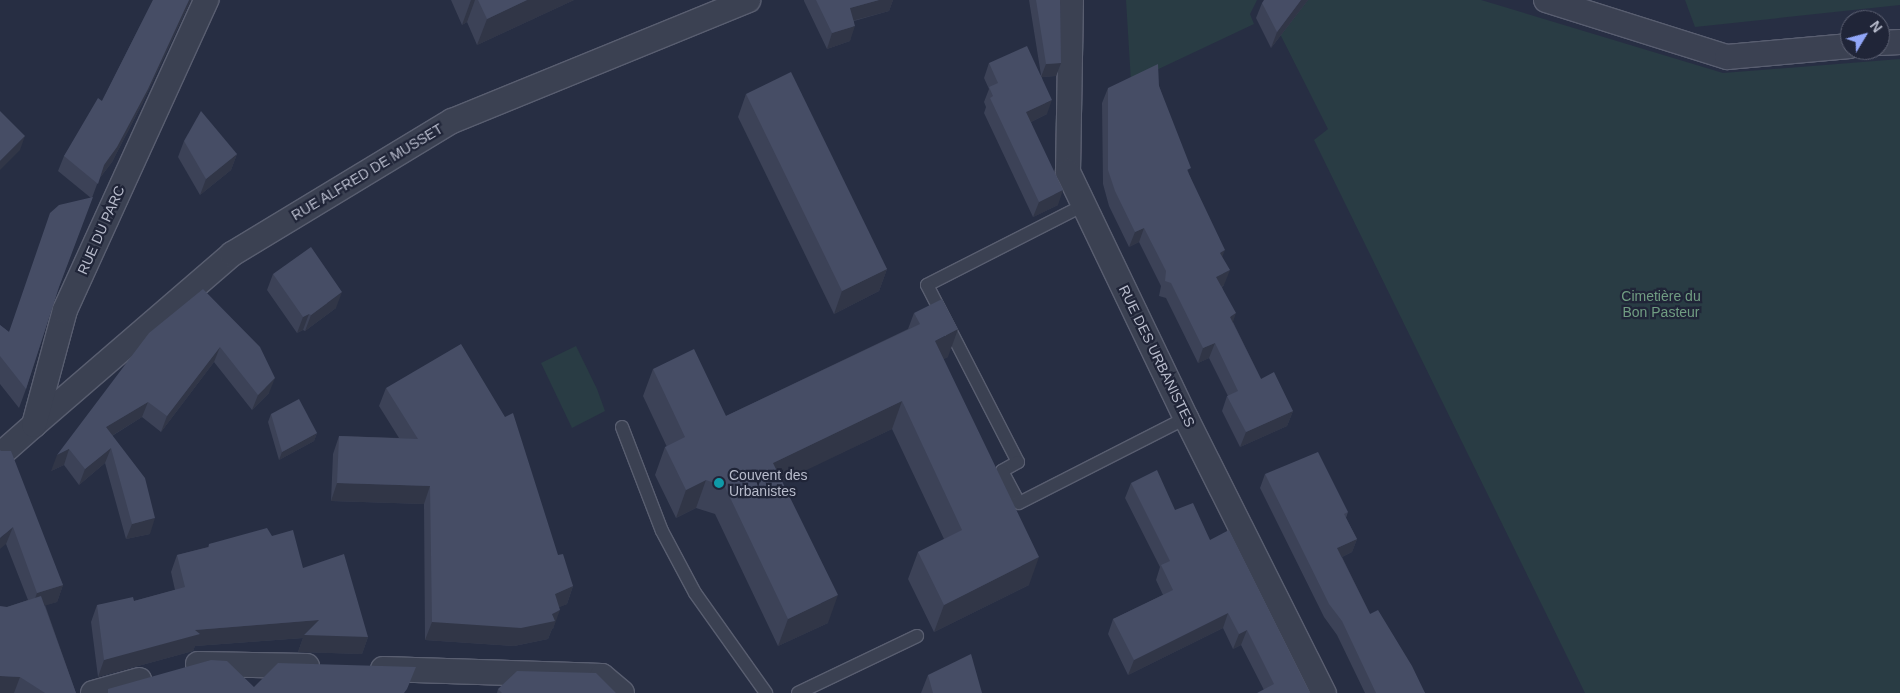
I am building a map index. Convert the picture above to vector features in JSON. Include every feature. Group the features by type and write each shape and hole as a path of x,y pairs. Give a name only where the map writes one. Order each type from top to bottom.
{"street":[{"name":"RUE DU PARC","path":"34,425 65,310 206,0"},
{"name":"RUE ALFRED DE MUSSET","path":"34,425 232,254 452,121 748,0"},
{"name":"RUE DES URBANISTES","path":"1071,0 1068,172 1186,418 1324,693"},
{"path":"1546,0 1727,58 1840,47"},
{"path":"0,455 34,425"},
{"path":"93,693 203,663 333,667"},
{"path":"363,668 602,676 622,693"}],"lane":[{"path":"1084,205 927,286 1018,462 1002,471 1019,503 1186,418"},
{"path":"622,427 662,531 695,593 766,693"},
{"path":"798,693 917,636"}],"green space":[{"path":"1126,0 1257,0 1250,14 1254,24 1131,82"},
{"name":"Cimetière du Bon Pasteur","path":"1304,0 1481,0 1723,73 1900,59 1900,693 1585,693 1314,140 1328,129 1278,30"},
{"path":"1685,0 1900,0 1900,5 1695,27"},
{"path":"576,346 597,389 605,411 572,428 541,363"}],"building":[{"path":"153,0 189,0 148,89 117,147 104,165 98,184 64,156 98,98 102,101"},
{"path":"478,0 527,0 487,19"},
{"path":"816,0 879,0 850,8 855,26 832,33"},
{"path":"1036,0 1060,0 1061,63 1046,64"},
{"path":"1264,0 1301,0 1277,32 1262,3"},
{"path":"1027,46 1052,100 1026,112 1063,190 1039,202 990,98 993,96 989,87 998,83 989,63"},
{"path":"1158,64 1159,86 1191,168 1187,170 1225,250 1220,253 1230,270 1216,277 1236,313 1230,317 1261,379 1274,372 1293,411 1246,432 1227,396 1238,391 1215,343 1203,348 1171,283 1165,281 1166,271 1144,228 1135,232 1115,191 1108,170 1108,88"},
{"path":"791,72 887,269 842,291 746,94"},
{"path":"0,111 25,136 0,161"},
{"path":"201,111 237,154 206,179 184,141"},
{"path":"93,197 59,287 26,389 0,356 0,325 9,332 50,213 59,205"},
{"path":"311,247 342,292 311,315 303,317 273,274"},
{"path":"203,289 260,347 275,378 258,395 220,347 167,416 148,402 106,427 145,478 155,518 132,524 111,448 85,469 69,449 57,455 149,333"},
{"name":"Couvent des Urbanistes","path":"942,299 958,329 935,341 1039,557 944,605 918,552 962,530 902,401 773,463 838,595 788,619 725,487 706,480 686,490 665,447 685,437 653,369 694,349 726,416 920,324 914,313"},
{"path":"461,344 505,417 513,413 558,555 563,554 573,586 555,594 560,610 552,614 555,621 521,628 432,622 430,486 337,483 339,436 418,439 386,388"},
{"path":"299,399 317,433 282,452 271,414"},
{"path":"0,450 11,451 63,585 37,593 13,527 0,538"},
{"path":"1318,452 1348,512 1344,514 1357,539 1337,548 1370,614 1378,610 1412,666 1425,693 1376,693 1342,621 1329,604 1265,474"},
{"path":"1157,470 1175,510 1193,503 1210,540 1229,530 1310,693 1257,693 1274,684 1247,630 1239,634 1228,613 1134,660 1113,619 1173,590 1161,565 1170,561 1131,483"},
{"path":"267,528 272,536 293,530 303,568 344,554 368,637 304,635 319,620 195,630 200,634 104,660 97,605 133,597 134,601 185,587 177,555 209,547 209,544"},
{"path":"41,596 76,693 45,693 20,677 0,676 0,606 7,607"},
{"path":"971,654 982,693 933,693 928,675"},
{"path":"211,660 227,661 254,687 278,663 416,667 404,693 108,693 108,689"},
{"path":"517,671 596,673 616,693 502,693 498,689"}],"place":[{"name":"Couvent des Urbanistes","path":"719,483"}]}
